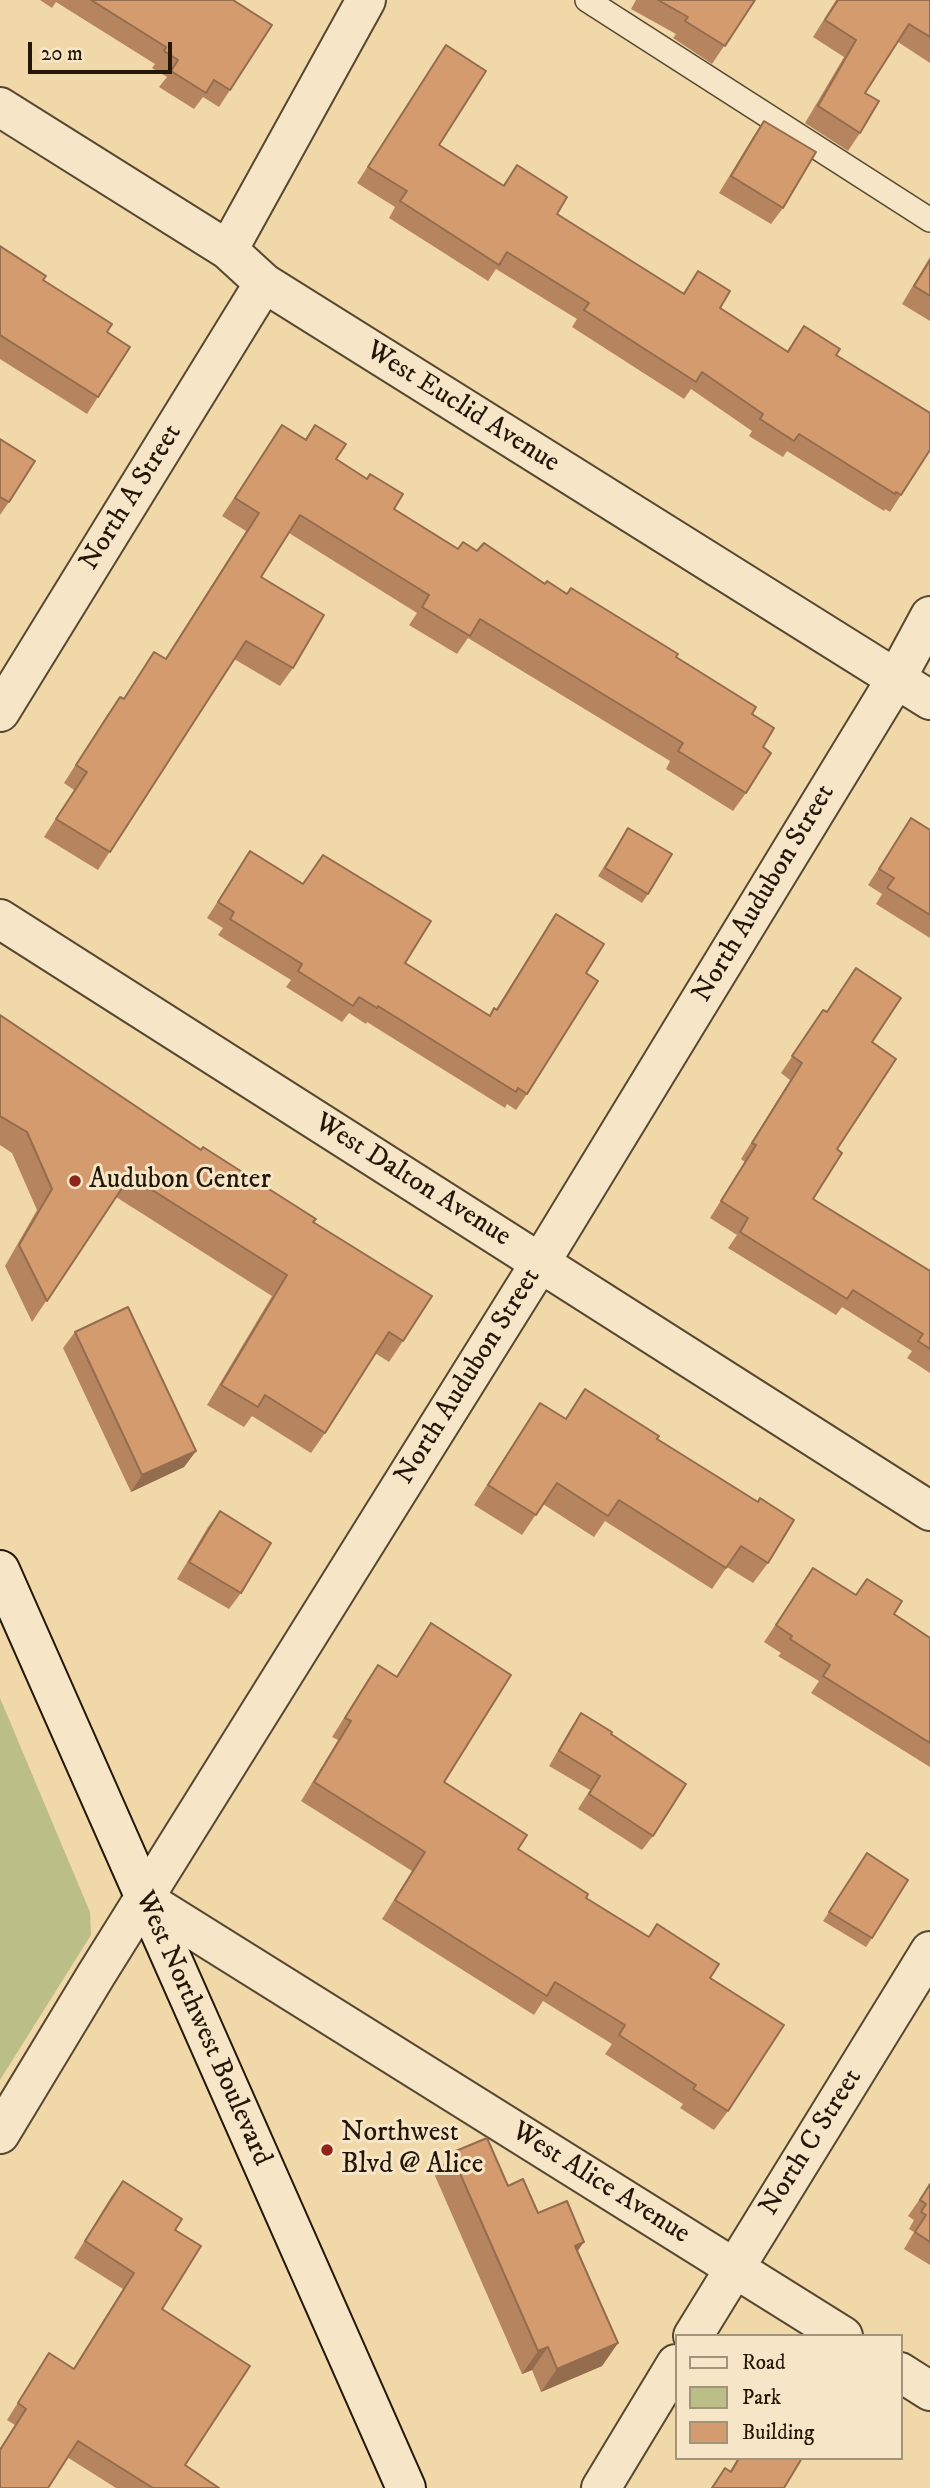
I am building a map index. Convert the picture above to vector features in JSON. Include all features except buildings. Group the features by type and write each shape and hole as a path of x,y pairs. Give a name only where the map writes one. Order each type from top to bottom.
{"street":[{"path":"228,250 366,0"},
{"name":"West Euclid Avenue","path":"0,107 228,250 264,284 930,700"},
{"name":"North A Street","path":"0,712 264,284"},
{"name":"North Audubon Street","path":"0,2134 540,1263 896,679 930,616"},
{"name":"West Dalton Avenue","path":"0,919 930,1511"},
{"name":"West Northwest Boulevard","path":"0,1570 405,2488"},
{"name":"West Alice Avenue","path":"144,1899 840,2334"},
{"name":"North C Street","path":"694,2334 930,1951"},
{"path":"601,2488 674,2367"},
{"path":"902,2373 930,2391"}],"lane":[{"path":"587,0 930,220"}],"green space":[{"path":"0,1698 90,1912 91,1935 0,2080"}],"place":[{"name":"Audubon Center","path":"75,1181"},
{"name":"Northwest Blvd @ Alice","path":"327,2150"}]}
